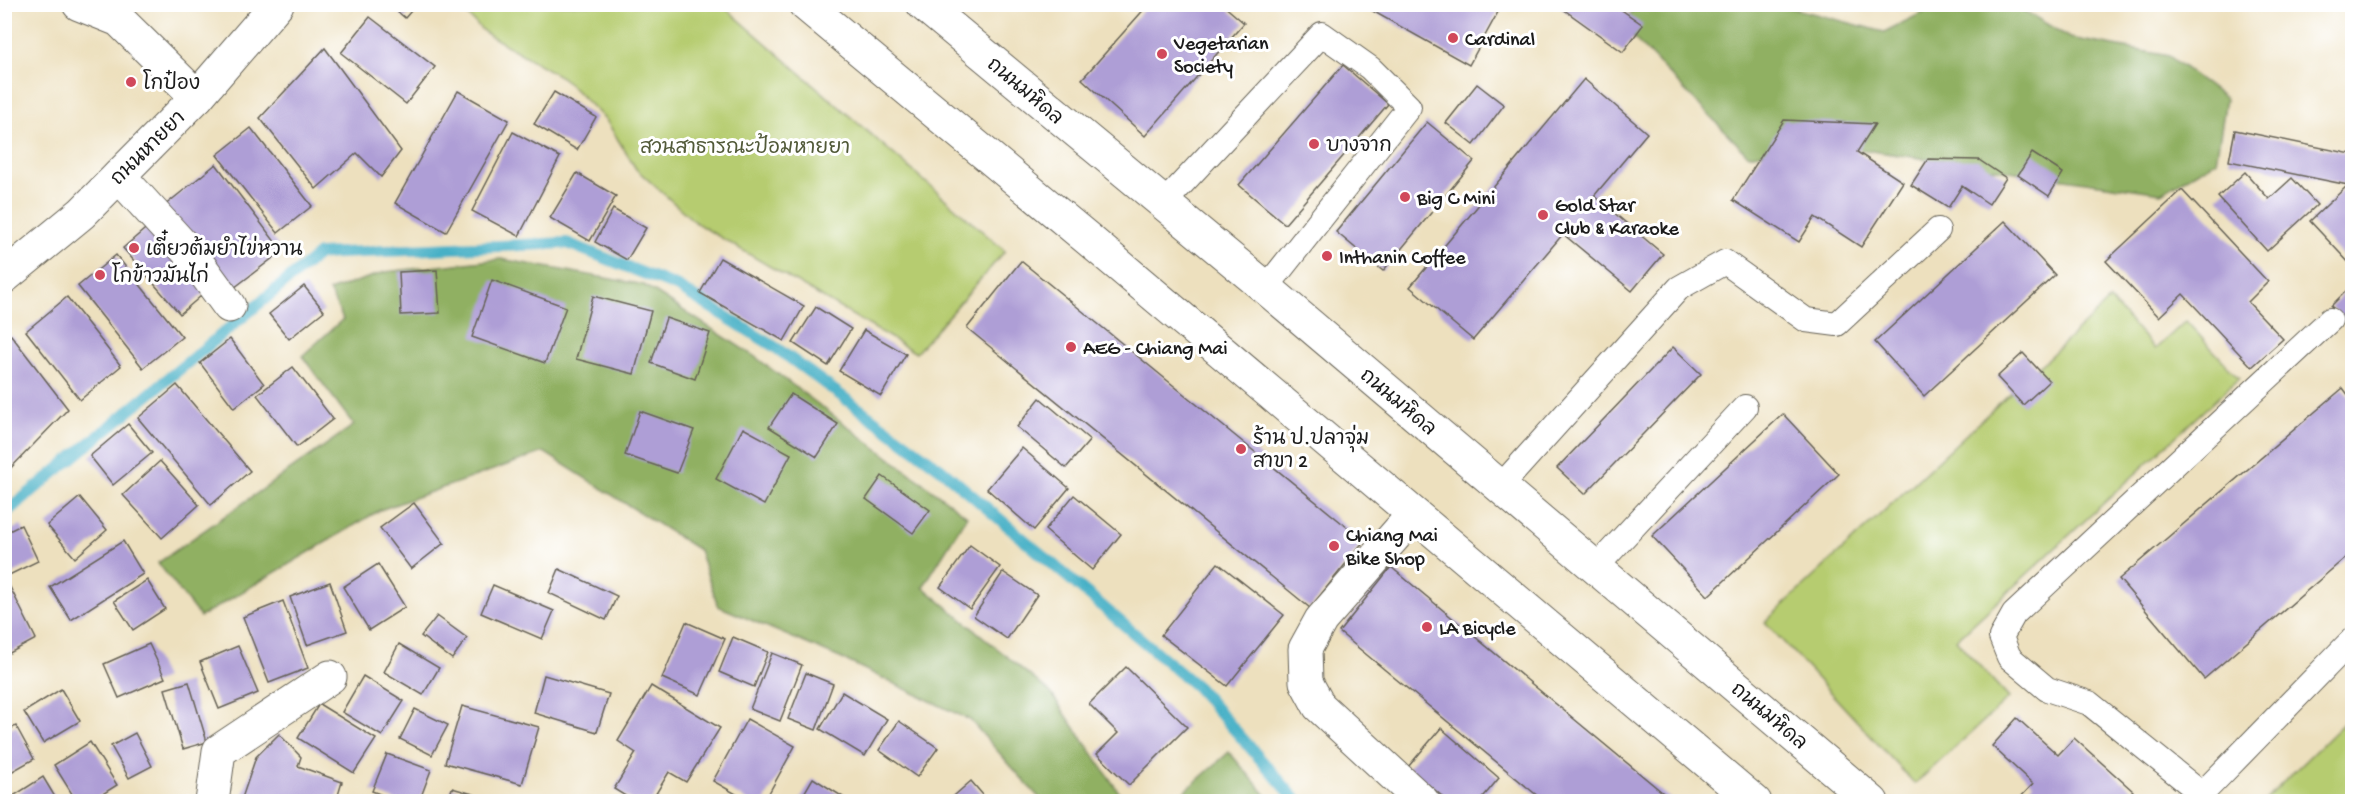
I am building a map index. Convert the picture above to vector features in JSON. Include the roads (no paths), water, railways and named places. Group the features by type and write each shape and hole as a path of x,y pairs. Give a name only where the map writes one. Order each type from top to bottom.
{"main road":[{"path":"79,4 119,20 197,97"},
{"name":"ถนนหายยา","path":"4,277 82,213 119,176 197,97 277,4"},
{"path":"805,4 1088,239 1755,801"},
{"name":"ถนนมหิดล","path":"923,4 1266,288 1872,801"},
{"path":"119,176 193,257 229,306"},
{"path":"1413,515 1321,620 1305,649 1306,682 1320,706 1423,801"},
{"path":"212,801 219,751 330,677"}],"lane":[{"path":"1163,204 1322,34 1370,68 1408,107 1266,288"},
{"path":"1500,487 1679,288 1725,262 1806,320 1837,324 1938,230"},
{"path":"2330,320 2014,614 2001,637 2009,657 2047,689 2089,703 2198,798 2352,640"},
{"path":"1596,567 1745,407"}],"waterway":[{"path":"4,514 319,254 567,243 678,287 775,347 941,469 1197,687 1298,802"}],"place":[{"name":"Cardinal","path":"1453,38"},
{"name":"Vegetarian Society","path":"1162,54"},
{"name":"โกป๋อง","path":"131,82"},
{"name":"บางจาก","path":"1314,144"},
{"name":"Big C Mini","path":"1405,197"},
{"name":"Gold Star Club & Karaoke","path":"1543,215"},
{"name":"เตี๋ยวต้มยำไข่หวาน","path":"134,248"},
{"name":"Inthanin Coffee","path":"1327,256"},
{"name":"โกข้าวมันไก่","path":"100,275"},
{"name":"AEG - Chiang Mai","path":"1071,347"},
{"name":"ร้าน ป.ปลาจุ่ม สาขา 2","path":"1241,449"},
{"name":"Chiang Mai Bike Shop","path":"1334,546"},
{"name":"LA Bicycle","path":"1427,627"}],"park label":[{"name":"สวนสาธารณะป้อมหายยา","path":"745,146"}]}
